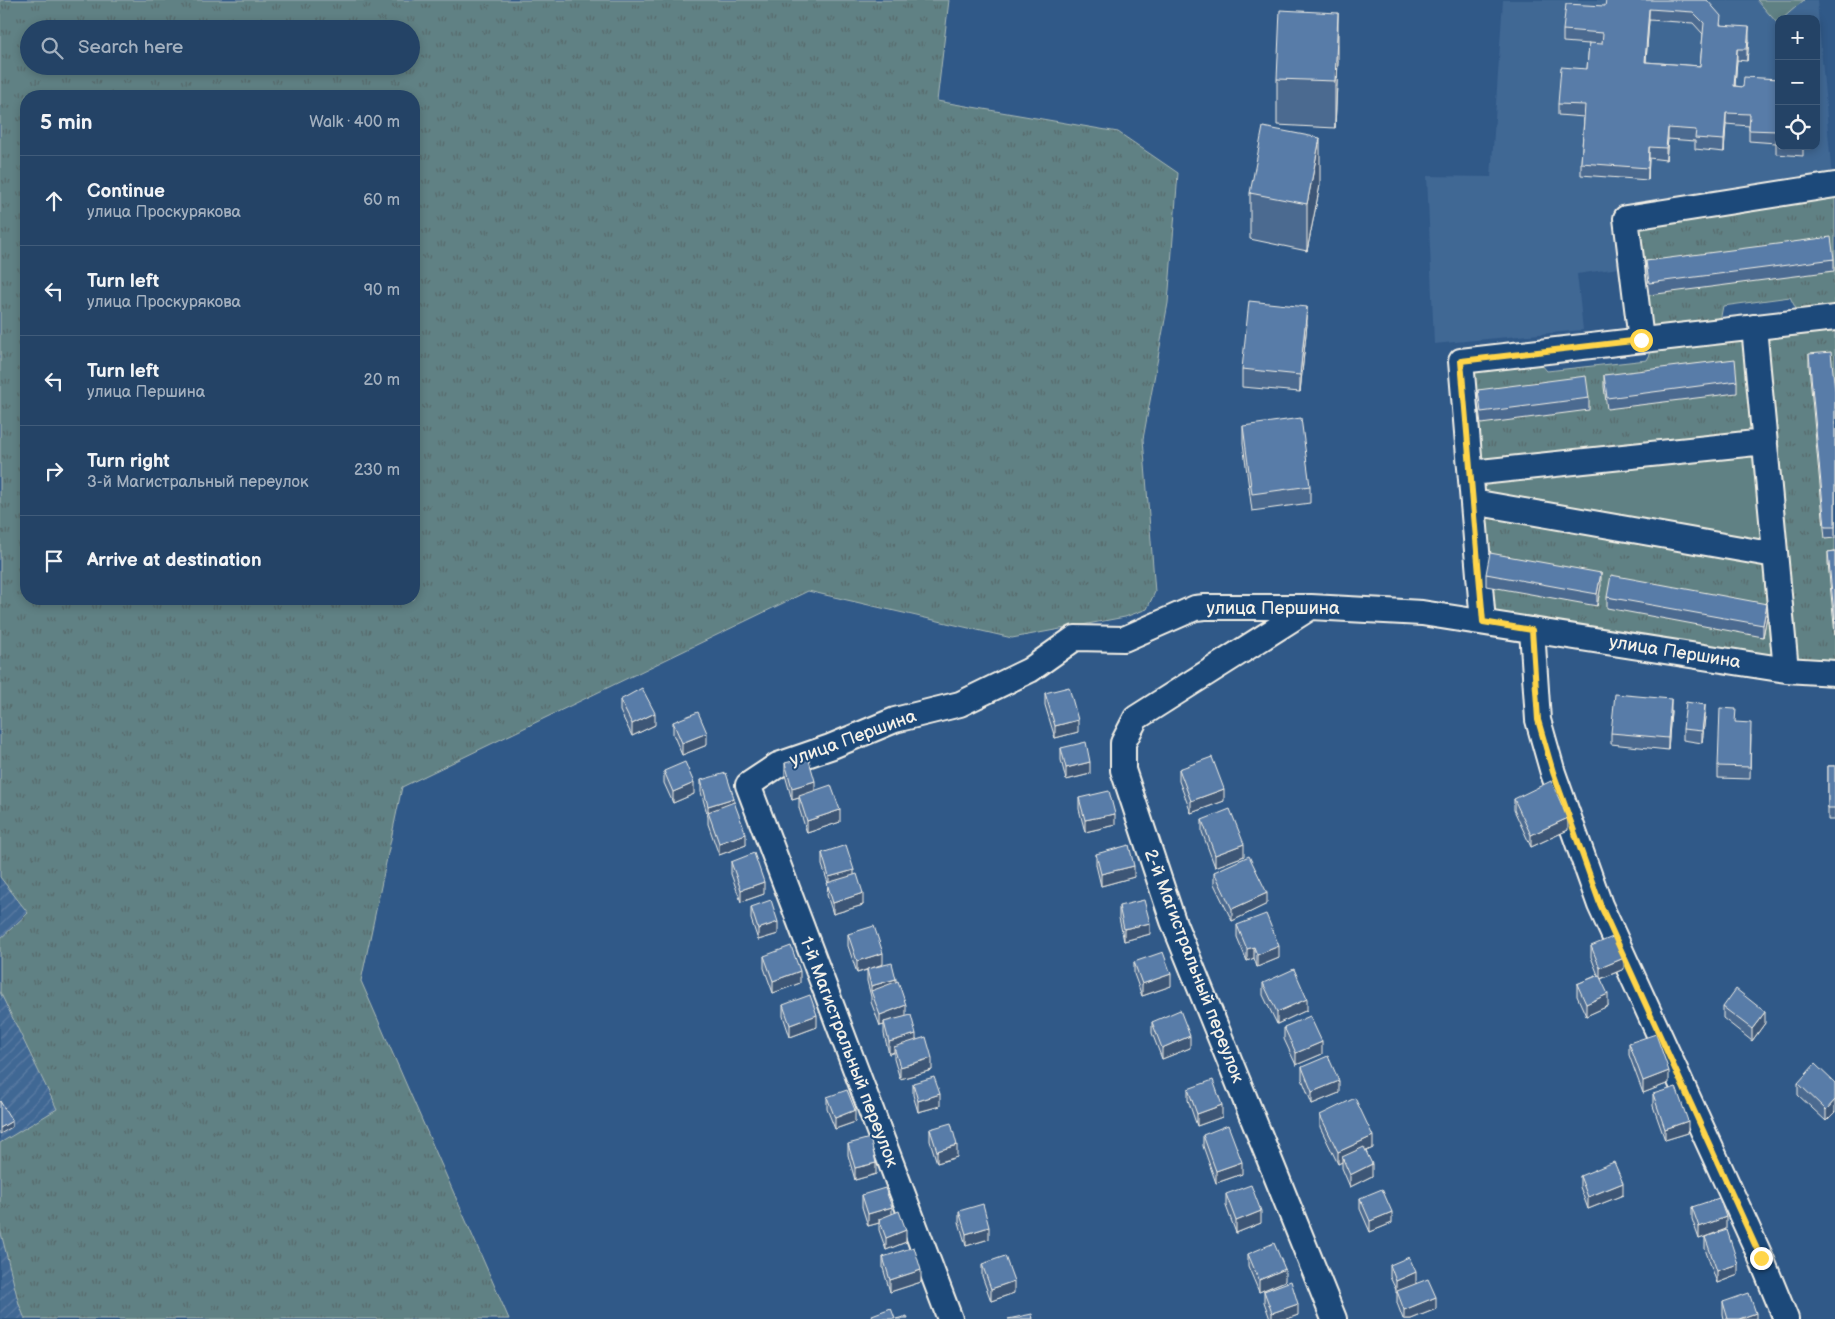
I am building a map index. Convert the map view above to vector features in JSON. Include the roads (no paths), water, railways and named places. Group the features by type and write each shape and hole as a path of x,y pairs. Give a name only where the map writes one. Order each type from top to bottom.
{"street":[{"path":"1641,340 1626,218 1835,185"},
{"path":"1483,622 1461,361 1835,318"},
{"path":"1754,327 1786,670"},
{"path":"1471,473 1765,442"},
{"path":"1473,502 1775,555"},
{"name":"улица Першина","path":"748,785 778,765 830,747 894,720 960,704 1030,670 1076,638 1124,639 1195,608 1311,607 1422,612 1786,670 1835,673"},
{"name":"2-й Магистральный переулок","path":"1311,607 1136,718 1124,743 1123,770 1173,921 1334,1319"},
{"path":"1532,630 1538,720 1553,772 1600,904 1761,1258 1786,1319"},
{"name":"1-й Магистральный переулок","path":"748,785 950,1319"}]}
